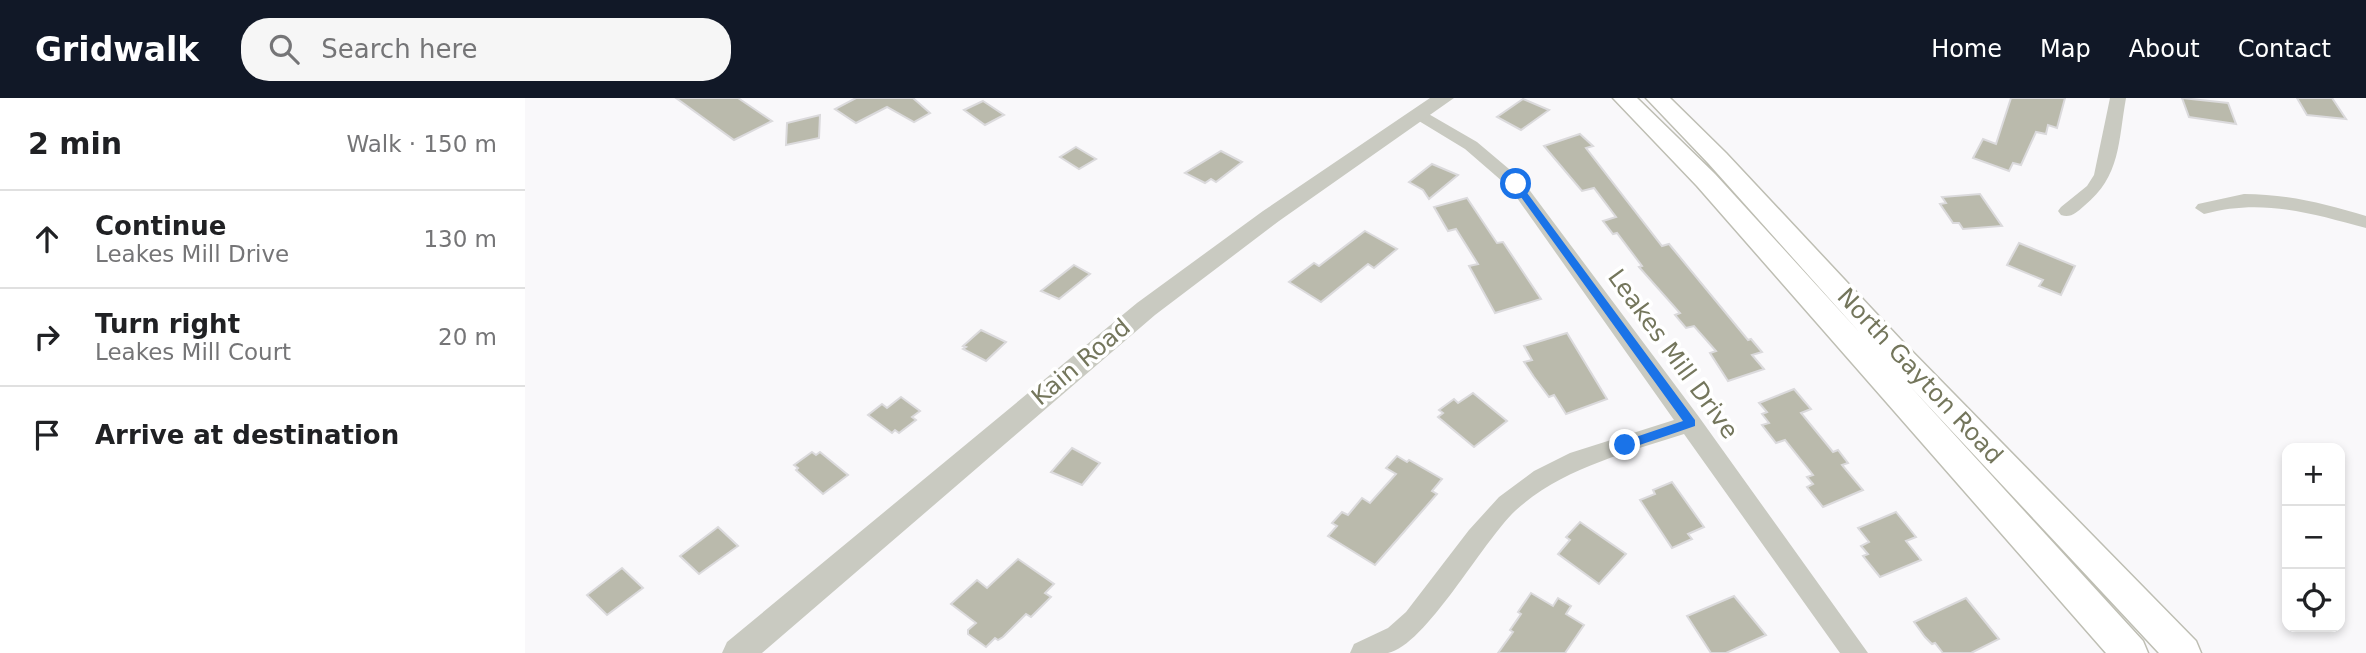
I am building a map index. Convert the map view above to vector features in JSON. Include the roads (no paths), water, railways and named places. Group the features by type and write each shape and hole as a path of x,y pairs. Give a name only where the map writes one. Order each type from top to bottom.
{"main road":[{"name":"North Gayton Road","path":"1624,98 1706,180 2130,653"},
{"name":"North Gayton Road","path":"1657,98 1717,158 1892,349 2183,653"}],"street":[{"name":"Kain Road","path":"739,653 1146,309 1271,216 1444,98"},
{"path":"2067,211 2093,190 2103,176 2118,98"},
{"name":"Leakes Mill Drive","path":"1420,114 1460,136 1492,159 1516,184 1855,653"},
{"path":"2204,208 2225,200 2276,200 2366,222"},
{"path":"1363,653 1397,636 1415,620 1477,537 1507,504 1542,478 1578,460 1691,423"}]}
